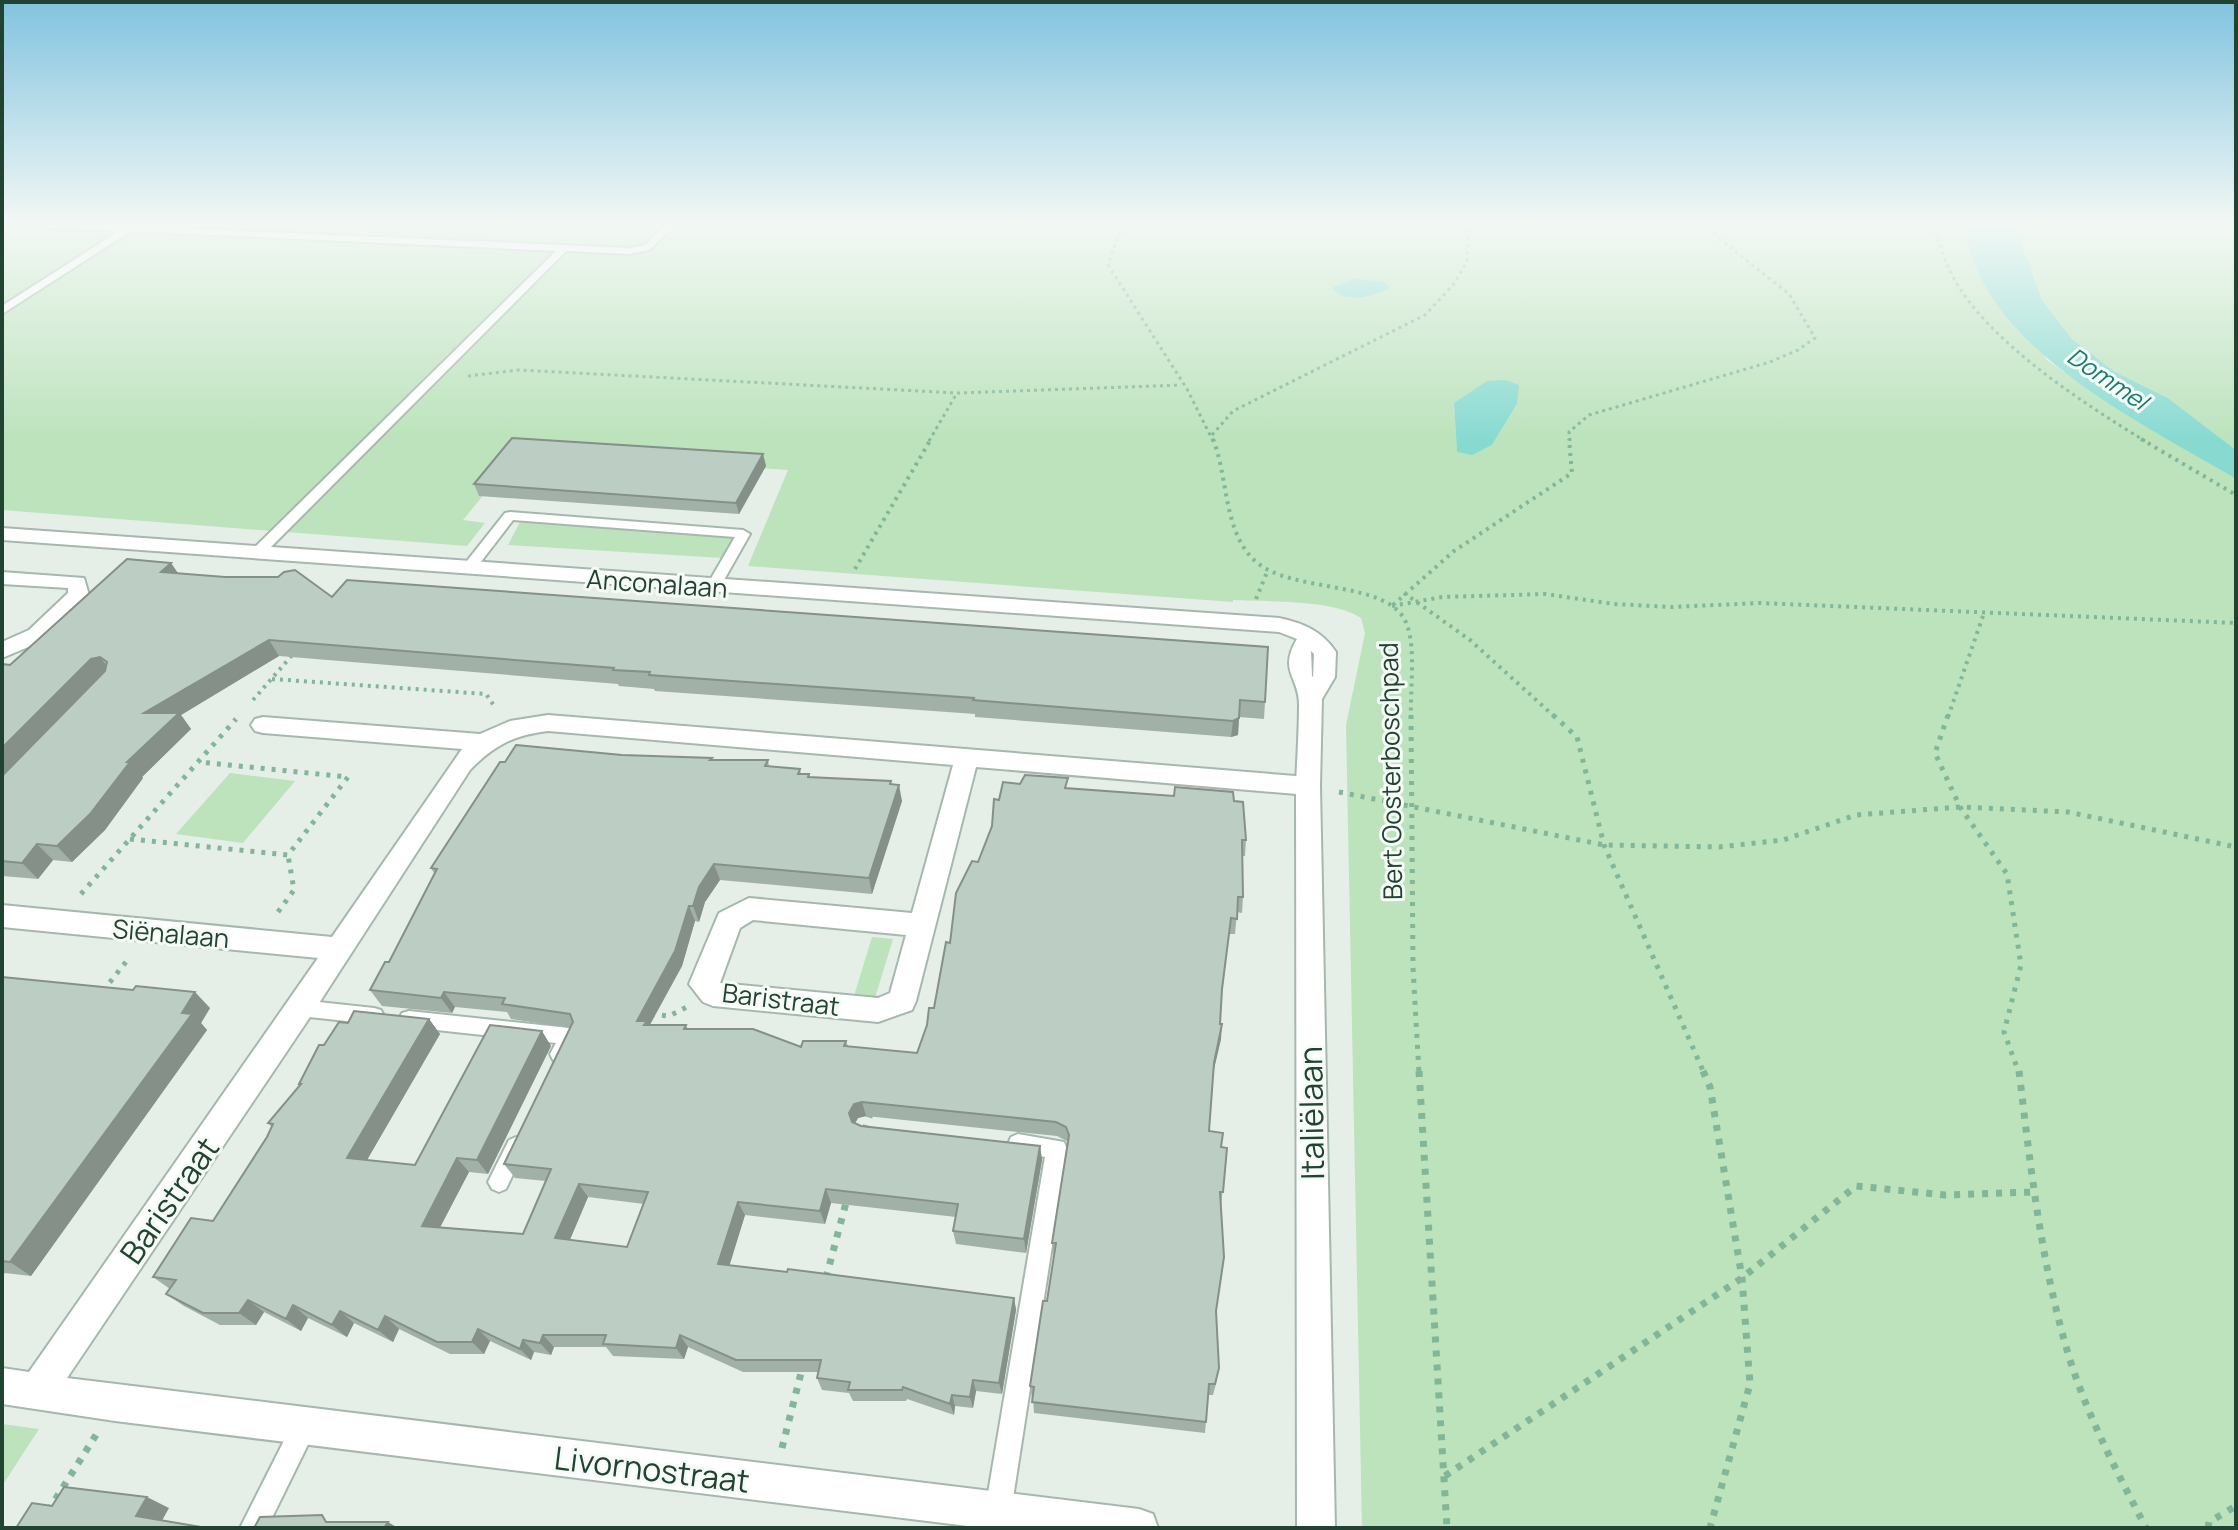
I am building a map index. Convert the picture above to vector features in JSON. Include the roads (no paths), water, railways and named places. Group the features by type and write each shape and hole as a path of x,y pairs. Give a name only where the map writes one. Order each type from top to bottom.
{"street":[{"name":"Anconalaan","path":"2,534 1279,625 1298,629 1309,637"},
{"path":"2,578 77,582 79,595 37,635 2,651"},
{"name":"Italiëlaan","path":"1309,637 1325,652 1324,677 1311,699 1308,786 1316,1528"},
{"name":"Baristraat","path":"20,1388 300,1008 462,764 481,742 510,727 548,723 1308,786"},
{"path":"263,725 481,742"},
{"name":"Baristraat","path":"921,925 749,909 729,921 703,984 713,994 878,1010 902,1001 966,760"},
{"name":"Siënalaan","path":"2,916 339,949"},
{"name":"Livornostraat","path":"20,1388 115,1403 1139,1528"}],"lane":[{"path":"2,311 24,296"},
{"path":"256,554 516,296"},
{"path":"468,569 510,516 743,534 713,587"},
{"path":"300,1008 569,1036 550,1076"},
{"path":"499,1182 524,1129"},
{"path":"998,1142 1057,1149 998,1511"},
{"path":"253,1528 305,1426"}],"water":[{"name":"Dommel","path":"1993,296 2041,296 2072,339 2115,372 2168,398 2236,450 2236,479 2156,433 2070,377 2032,344"},
{"path":"1505,380 1519,385 1517,404 1492,445 1472,455 1457,452 1454,403 1487,381"}]}
